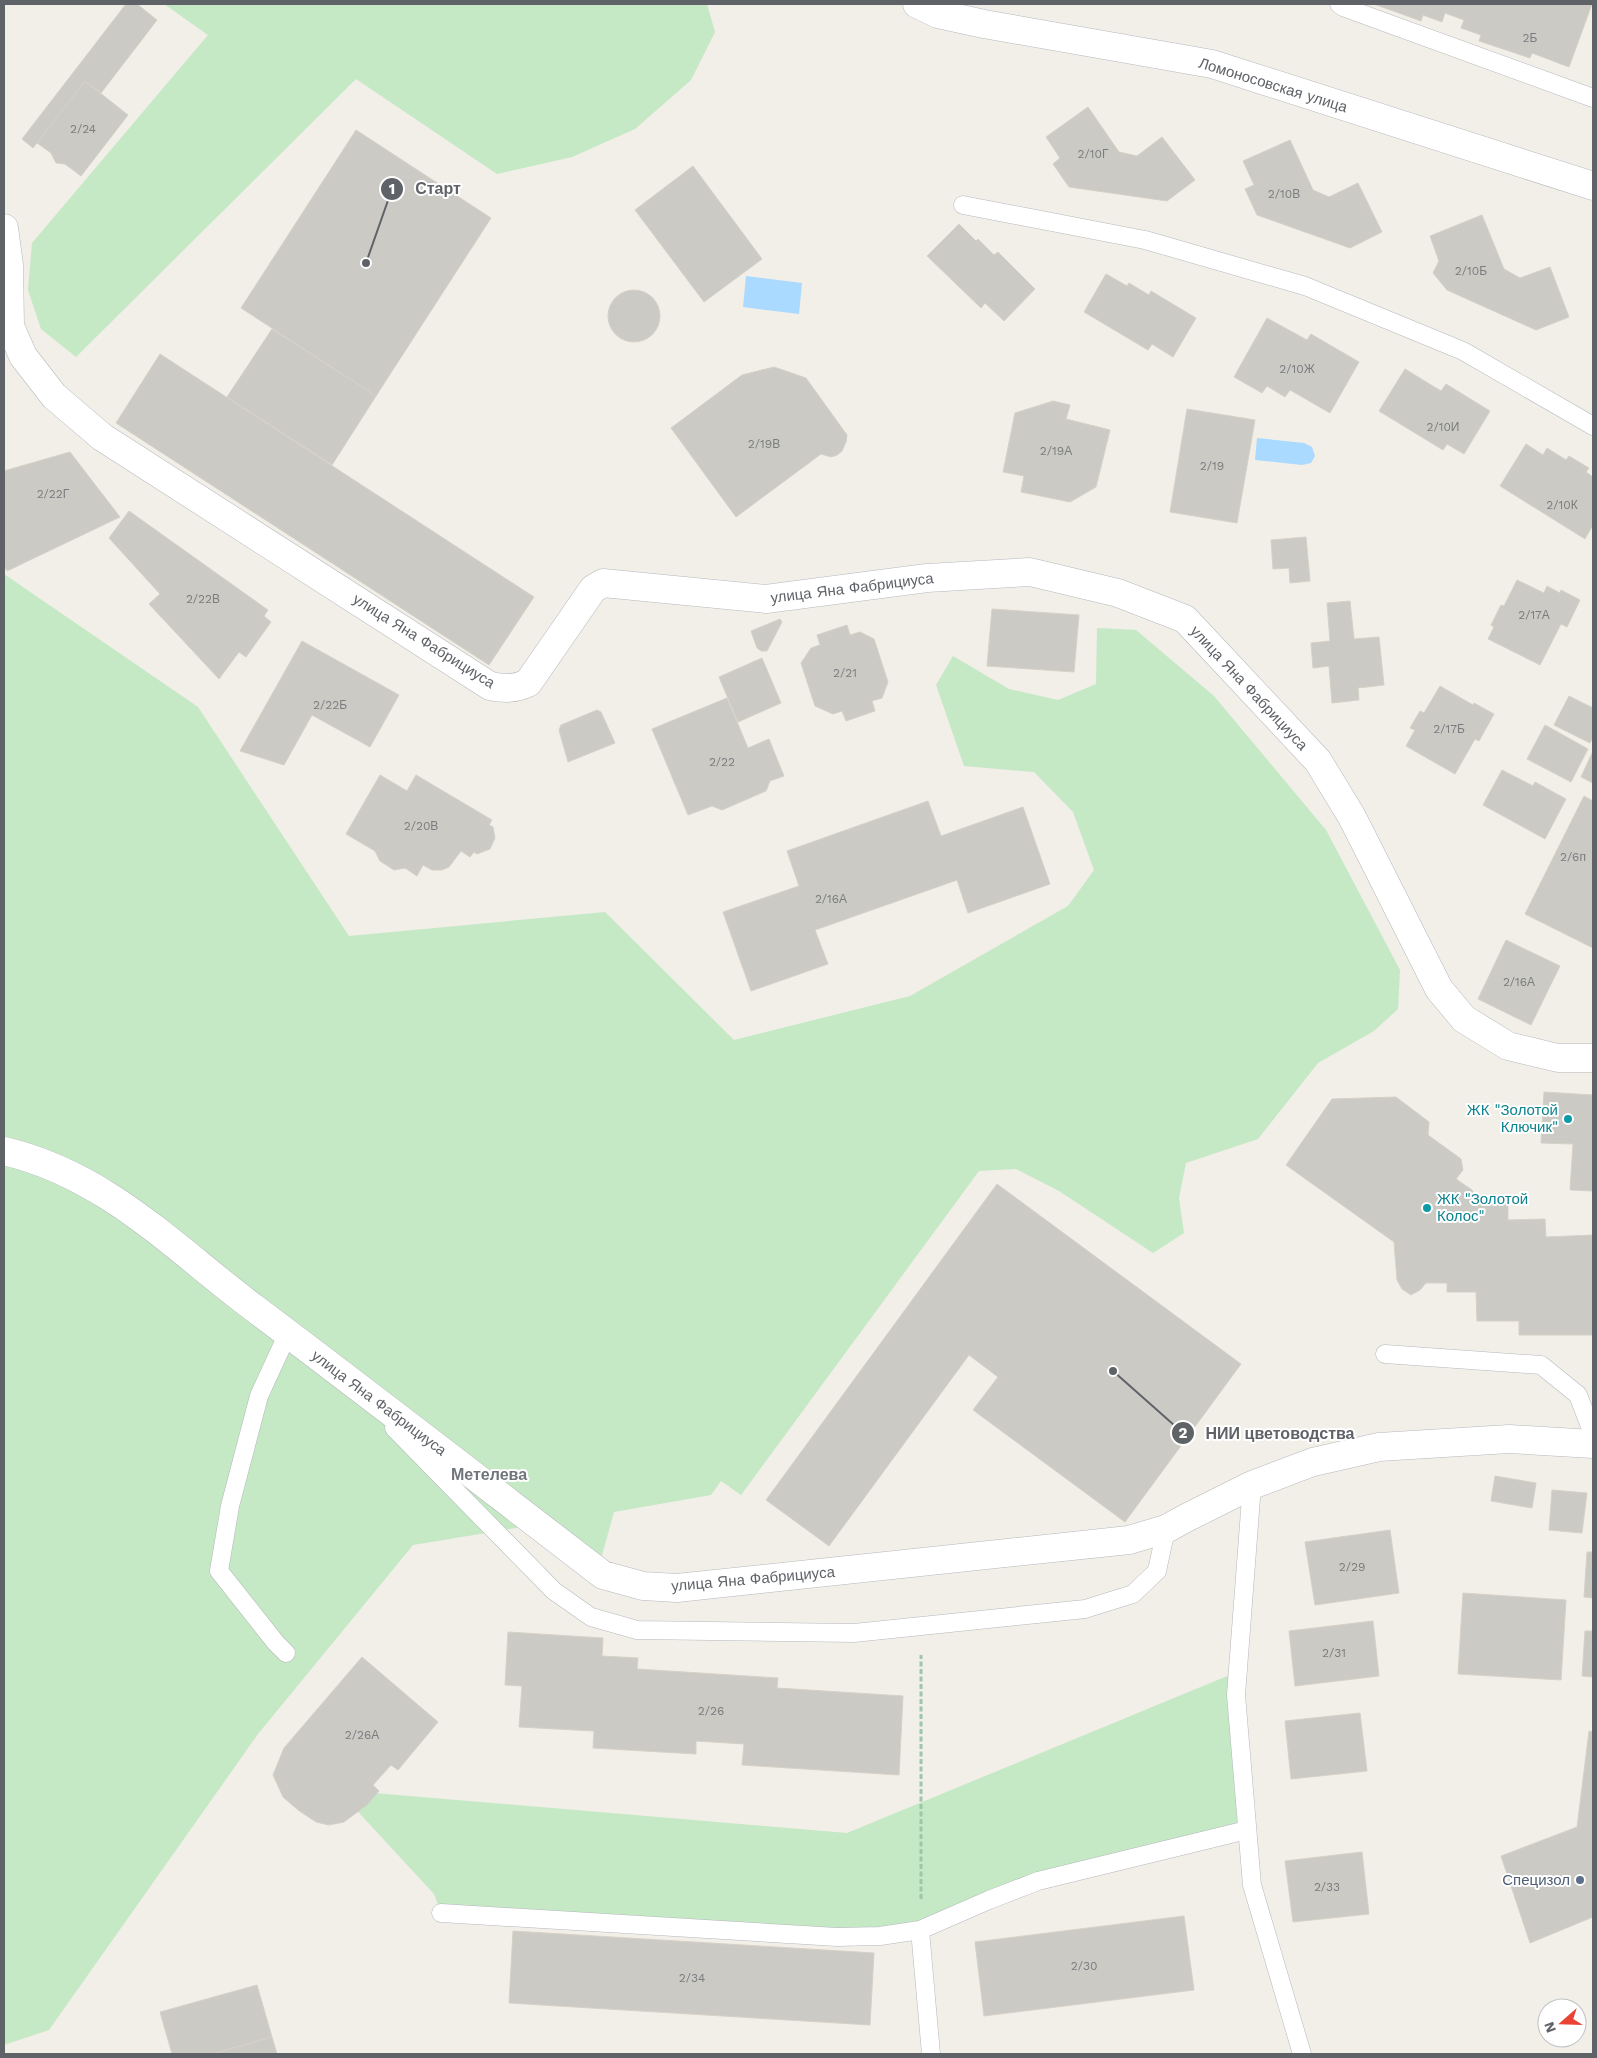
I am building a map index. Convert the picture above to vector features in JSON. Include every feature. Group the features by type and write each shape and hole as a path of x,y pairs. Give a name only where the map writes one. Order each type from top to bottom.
{"street":[{"name":"Ломоносовская улица","path":"917,4 938,14 984,24 1212,64 1593,186"},
{"name":"улица Яна Фабрициуса","path":"4,228 8,265 10,326 23,356 54,396 102,438 490,686 505,689 517,688 528,683 593,589 603,583 766,599 927,578 1030,572 1118,593 1185,619 1318,762 1352,817 1439,989 1464,1019 1508,1046 1558,1058 1593,1058"},
{"name":"улица Яна Фабрициуса","path":"4,1151 25,1156 73,1174 123,1204 603,1575 643,1586 677,1588 1129,1540 1166,1529 1252,1486 1313,1462 1379,1447 1509,1439 1593,1444"}],"lane":[{"path":"1339,4 1593,98"},
{"path":"963,205 1145,240 1306,286 1464,351 1593,426"},
{"path":"286,1653 219,1571 230,1506 260,1396 288,1333"},
{"path":"1386,1354 1541,1365 1578,1394 1593,1434"},
{"path":"344,1375 554,1591 591,1617 637,1630 854,1633 1085,1608 1133,1594 1157,1571 1166,1529"},
{"path":"1252,1486 1236,1694 1247,1830 1252,1886 1302,2054"},
{"path":"441,1913 837,1937 880,1936 920,1930 1038,1881 1247,1830"},
{"path":"920,1930 931,2054"}],"path":[{"path":"920,1930 921,1649"}],"green space":[{"path":"164,4 707,4 715,32 691,80 635,129 572,157 497,174 356,79 76,357 41,329 28,290 32,243 208,35"},
{"path":"4,574 198,707 349,936 605,912 734,1040 910,996 1068,906 1094,870 1073,812 1034,772 964,766 936,685 953,656 1009,689 1058,700 1096,684 1097,628 1136,630 1214,696 1326,830 1400,970 1398,1009 1374,1031 1318,1063 1258,1139 1186,1163 1179,1198 1184,1233 1153,1253 1059,1191 1016,1169 979,1171 741,1495 721,1481 711,1495 614,1512 601,1559 552,1522 413,1545 258,1734 49,2030 4,2045"},
{"path":"1237,1672 1247,1830 1038,1881 880,1936 441,1913 434,1894 338,1790 847,1833"}],"water":[{"path":"746,276 802,283 799,314 743,307"},
{"path":"1257,438 1304,443 1312,447 1315,456 1311,463 1302,465 1255,460"}],"building":[{"path":"126,4 137,4 157,20 101,93 85,81 33,148 22,139"},
{"path":"1374,4 1592,4 1569,67 1532,53 1530,58 1479,41 1481,35 1461,28 1464,20 1445,13 1442,22 1423,15 1421,21"},
{"path":"85,81 128,115 81,176 65,164 56,163 51,153 37,143"},
{"path":"1088,107 1119,152 1137,156 1162,137 1195,180 1167,201 1069,187 1053,164 1060,158 1046,137"},
{"path":"356,130 491,218 376,396 241,308"},
{"path":"1290,140 1313,190 1329,197 1358,183 1382,232 1350,248 1257,215 1245,189 1254,185 1243,161"},
{"path":"693,166 762,259 704,302 635,210"},
{"path":"1482,215 1504,269 1520,278 1550,267 1569,317 1536,330 1447,290 1433,273 1439,261 1430,236"},
{"path":"959,224 994,255 998,252 1035,289 1004,321 985,303 981,308 927,256"},
{"path":"1106,274 1127,286 1129,283 1149,295 1151,291 1196,318 1173,357 1152,344 1148,350 1084,312"},
{"path":"629,290 639,290 648,294 656,302 660,316 656,330 648,338 639,342 629,342 620,338 612,330 608,321 608,311 612,302 620,294"},
{"path":"1267,318 1307,340 1311,334 1359,362 1330,413 1290,390 1285,397 1267,386 1262,393 1234,377"},
{"path":"272,329 376,396 332,465 227,397"},
{"path":"160,354 534,597 489,665 116,423"},
{"path":"774,367 806,378 847,435 846,442 842,451 837,455 831,457 821,454 736,517 671,428 742,375"},
{"path":"1405,369 1441,391 1446,384 1490,411 1464,454 1447,444 1443,450 1379,411"},
{"path":"1053,401 1070,405 1066,419 1110,430 1096,487 1070,502 1021,492 1024,476 1003,472 1015,413"},
{"path":"1187,409 1255,420 1237,523 1170,512"},
{"path":"1526,444 1543,455 1547,448 1566,460 1569,456 1589,468 1586,472 1593,477 1593,525 1585,539 1500,486"},
{"path":"70,452 120,517 7,571 4,565 4,471"},
{"path":"129,511 268,610 264,616 271,622 246,657 239,652 219,679 149,604 160,594 109,538"},
{"path":"1306,537 1310,581 1290,583 1289,568 1273,569 1271,540"},
{"path":"1517,580 1544,593 1547,586 1560,593 1561,590 1580,600 1567,627 1561,624 1540,665 1488,639 1494,627 1491,625 1501,605 1504,606"},
{"path":"1350,601 1354,639 1379,637 1384,685 1358,688 1359,700 1332,703 1329,666 1313,668 1311,643 1330,641 1327,603"},
{"path":"992,609 1079,615 1074,672 987,666"},
{"path":"780,619 782,622 767,651 761,651 757,648 751,631"},
{"path":"847,625 850,635 860,632 874,639 888,682 882,698 872,701 875,711 846,721 842,711 833,714 815,706 801,663 811,648 820,645 817,635"},
{"path":"302,641 399,695 370,747 312,715 284,765 240,751"},
{"path":"762,658 781,703 738,722 719,677"},
{"path":"1440,686 1473,705 1474,703 1494,714 1479,741 1475,739 1455,774 1406,746 1415,730 1410,728 1420,711 1424,713"},
{"path":"1569,696 1593,708 1593,737 1590,743 1554,725"},
{"path":"727,698 748,748 769,739 784,776 770,781 766,791 722,810 712,806 688,815 652,729"},
{"path":"597,710 601,712 615,743 568,762 559,730 561,725"},
{"path":"1545,725 1588,749 1571,782 1527,759"},
{"path":"1593,751 1593,783 1581,777"},
{"path":"1502,770 1533,786 1535,782 1566,799 1545,839 1483,805"},
{"path":"380,775 407,791 416,775 492,820 489,825 493,827 495,838 490,849 477,854 474,852 470,857 461,851 449,867 442,870 432,870 423,865 417,876 405,868 394,870 380,861 375,851 346,834"},
{"path":"1584,796 1593,801 1593,948 1525,914"},
{"path":"928,801 941,836 1023,807 1050,884 968,913 957,880 815,930 828,964 751,991 723,912 799,886 787,851"},
{"path":"1506,940 1560,966 1531,1025 1478,999"},
{"name":"ЖК \"Золотой Ключик\"","path":"1544,1092 1593,1095 1593,1191 1570,1190 1573,1144 1541,1143"},
{"name":"ЖК \"Золотой Колос\"","path":"1396,1097 1429,1122 1428,1135 1461,1159 1463,1170 1456,1179 1472,1190 1477,1198 1508,1197 1508,1220 1545,1219 1546,1237 1593,1235 1593,1335 1519,1335 1519,1321 1477,1321 1476,1292 1447,1292 1447,1283 1426,1283 1420,1290 1411,1295 1402,1289 1397,1280 1394,1242 1286,1165 1332,1099"},
{"path":"997,1184 1241,1364 1125,1522 973,1410 998,1377 969,1355 829,1546 766,1500"},
{"path":"1495,1476 1536,1483 1532,1508 1491,1501"},
{"path":"1552,1490 1587,1493 1582,1533 1549,1530"},
{"path":"1390,1530 1399,1593 1315,1605 1305,1542"},
{"path":"1587,1552 1593,1552 1593,1598 1584,1597"},
{"path":"1463,1593 1566,1600 1561,1680 1458,1674"},
{"path":"1373,1621 1379,1676 1295,1686 1289,1631"},
{"path":"1585,1631 1593,1631 1593,1677 1582,1676"},
{"path":"508,1632 603,1638 602,1656 638,1658 637,1669 778,1678 777,1688 903,1696 899,1775 742,1765 744,1744 696,1741 696,1754 593,1748 594,1731 519,1727 522,1686 505,1685"},
{"path":"362,1657 438,1722 398,1770 391,1765 373,1785 379,1791 367,1805 344,1822 329,1825 316,1822 283,1797 273,1775 284,1748"},
{"path":"1360,1713 1367,1771 1291,1779 1285,1721"},
{"path":"1589,1731 1593,1732 1593,1917 1530,1943 1501,1856 1577,1827"},
{"path":"1362,1852 1369,1914 1293,1922 1285,1861"},
{"path":"1184,1916 1194,1990 984,2016 975,1942"},
{"path":"513,1931 874,1953 870,2025 509,2003"},
{"path":"257,1985 272,2037 212,2054 172,2054 160,2012"},
{"path":"272,2037 277,2054 212,2054"}],"place":[{"name":"Старт","path":"366,263"},
{"name":"ЖК \"Золотой Ключик\"","path":"1568,1119"},
{"name":"ЖК \"Золотой Колос\"","path":"1427,1208"},
{"name":"НИИ цветоводства","path":"1113,1371"},
{"name":"Специзол","path":"1580,1880"}],"district":[{"name":"Метелева","path":"489,1474"}]}
